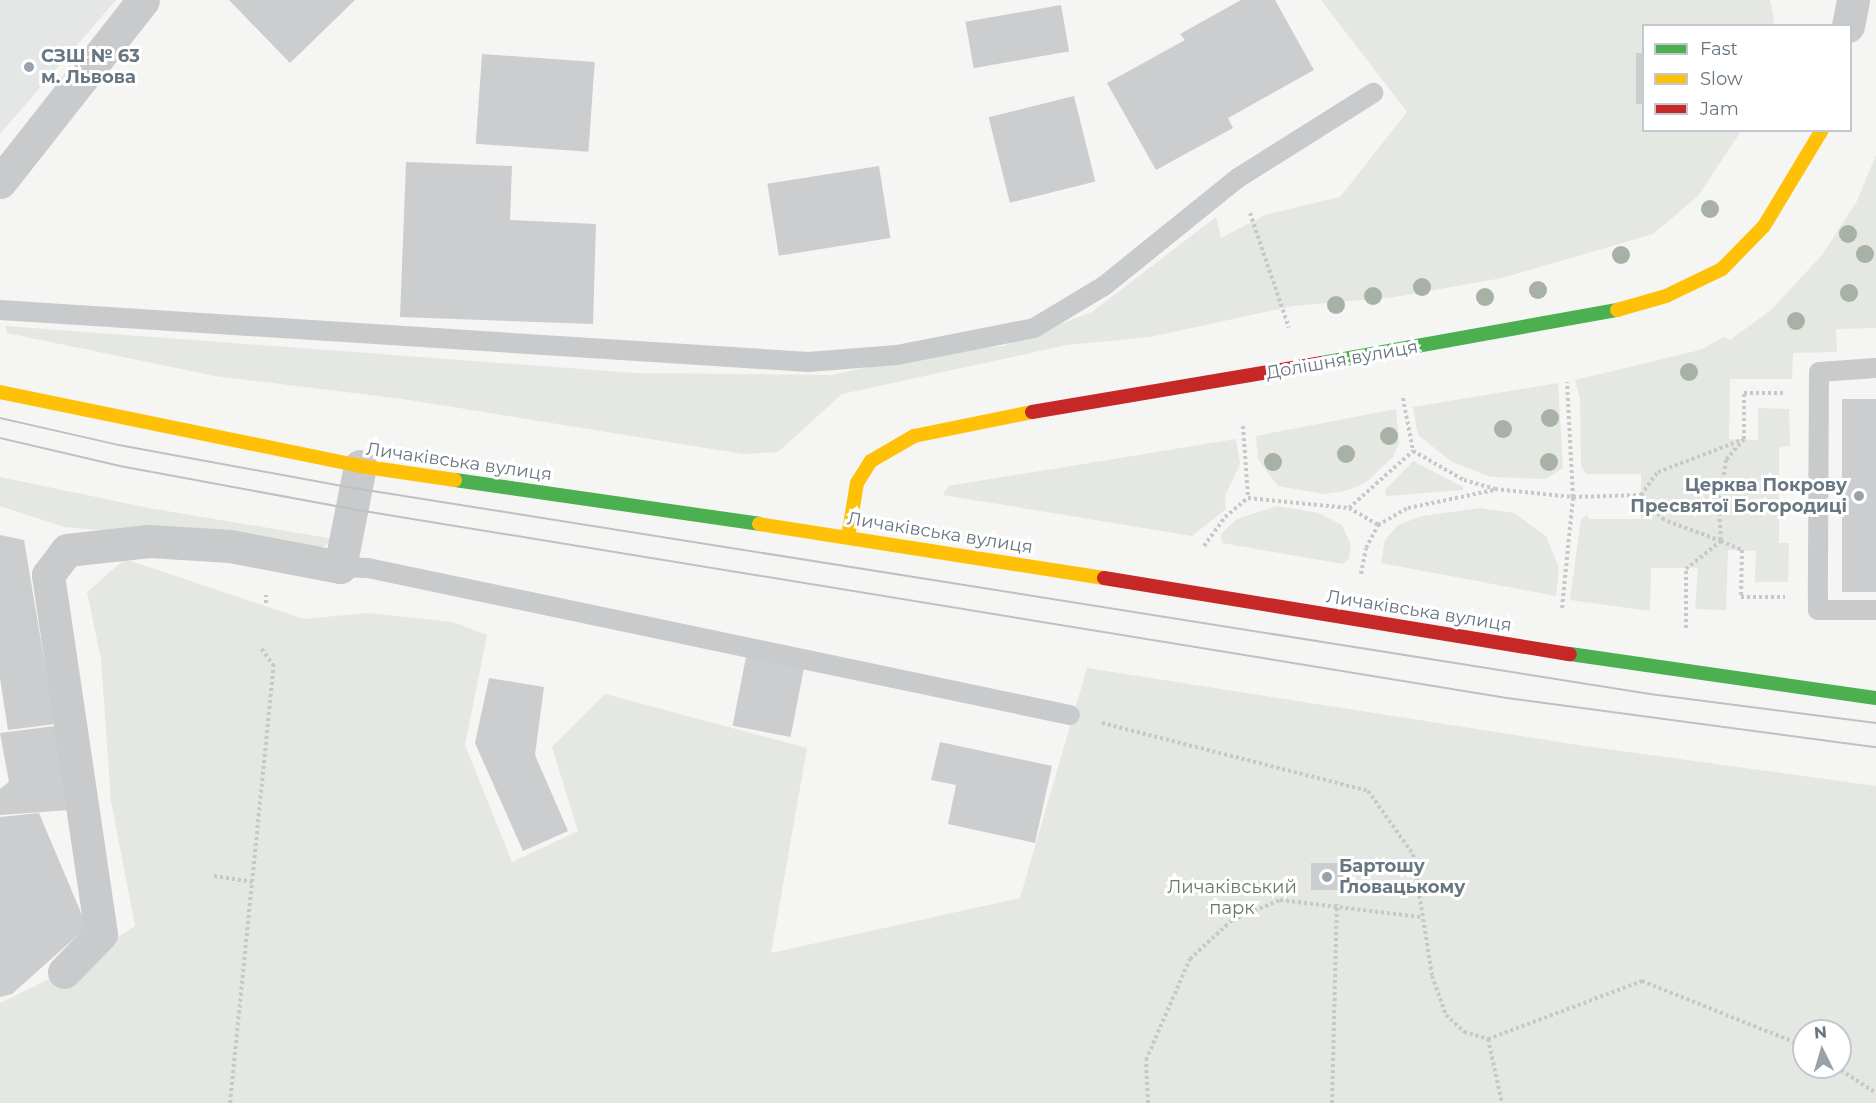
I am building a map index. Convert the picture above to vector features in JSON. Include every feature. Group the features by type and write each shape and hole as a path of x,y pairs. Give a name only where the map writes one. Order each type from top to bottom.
{"main road":[{"name":"Долішня вулиця","path":"848,537 857,483 871,461 914,436 965,423 1584,319 1666,296 1722,269 1764,226 1820,132"},
{"name":"Личаківська вулиця","path":"0,392 360,466 848,537 1756,684 1876,698"}],"street":[{"path":"0,182 143,0"},
{"path":"1848,24 1853,0"},
{"path":"64,972 101,934 48,575 67,550 149,541 230,546 340,567 360,466"}],"lane":[{"path":"0,310 808,362 897,355 1034,328 1104,286 1239,178 1373,93"},
{"path":"1876,368 1819,372 1818,584 1818,610 1876,610"},
{"path":"340,567 368,568 1070,715"}],"path":[{"path":"1250,213 1289,326"},
{"path":"1562,608 1573,497 1567,382"},
{"path":"1720,542 1719,507 1726,460 1744,440 1744,393 1793,393"},
{"path":"1403,398 1413,451 1464,480 1495,489 1573,497 1641,495 1664,520 1742,550 1741,597 1785,597"},
{"path":"1243,426 1248,498"},
{"path":"1641,495 1658,472 1744,440"},
{"path":"1349,508 1413,451"},
{"path":"1361,574 1366,548 1378,525 1408,508 1495,489"},
{"path":"1204,546 1225,517 1248,498 1349,508 1378,525"},
{"path":"1686,628 1686,569 1720,542"},
{"path":"266,603 267,595"},
{"path":"230,1103 274,666 260,646"},
{"path":"1070,715 1368,791 1413,854 1420,917 1432,976 1446,1015 1464,1032 1488,1039 1642,981 1792,1041"},
{"path":"214,876 254,882"},
{"path":"1148,1103 1146,1060 1190,959 1232,920 1280,900 1337,904 1420,917"},
{"path":"1332,1103 1337,904"},
{"path":"1488,1039 1502,1103"},
{"path":"1852,1077 1876,1093"}],"shaded area":[{"name":"СЗШ № 63 м. Львова","path":"0,0 116,0 0,134"}],"green space":[{"path":"1321,0 1770,0 1774,19 1773,24 1642,24 1642,132 1740,132 1698,196 1653,234 1502,278 1395,297 1293,306 1150,337 1067,345 842,394 778,452 743,454 403,399 215,376 7,333 5,326 635,373 832,375 917,356 1003,346 1092,312 1216,217 1221,238 1265,215 1340,197 1407,112"},
{"path":"1876,155 1876,328 1836,329 1837,352 1793,353 1792,379 1730,379 1729,439 1758,440 1758,408 1789,409 1790,446 1779,447 1779,543 1789,543 1788,582 1755,582 1756,551 1728,550 1726,610 1695,609 1698,568 1651,568 1650,611 1570,600 1581,519 1588,515 1588,519 1641,519 1641,474 1586,474 1581,465 1580,399 1575,380 1700,350 1724,337 1730,340 1771,310 1822,255 1857,201"},
{"path":"1558,383 1563,468 1546,479 1491,477 1452,462 1418,435 1413,407"},
{"path":"1396,409 1399,443 1393,457 1365,483 1345,491 1325,494 1278,486 1258,459 1256,436"},
{"path":"1236,439 1240,464 1225,496 1226,509 1192,536 943,495 948,486"},
{"path":"1413,461 1463,487 1463,490 1386,496 1385,490"},
{"path":"0,477 149,508 334,539 320,550 64,527 0,506"},
{"path":"1277,506 1319,513 1342,525 1351,545 1349,559 1343,564 1222,543 1221,534 1237,519"},
{"path":"1480,508 1514,513 1546,536 1559,568 1556,596 1381,563 1385,540 1398,525 1422,516"},
{"name":"Личаківський парк","path":"125,559 304,619 367,613 453,622 487,635 465,745 512,862 578,831 552,747 605,694 807,748 771,953 1020,898 1087,668 1585,746 1876,786 1876,1103 0,1103 0,1003 64,972 135,926 111,801 101,659 87,592"}],"building":[{"path":"229,0 355,0 290,63"},
{"path":"1241,0 1275,0 1314,70 1228,118 1233,128 1156,170 1107,83 1185,40 1180,34"},
{"path":"1061,5 1069,51 974,68 965,22"},
{"path":"1636,53 1642,53 1642,104 1636,104"},
{"path":"482,54 595,62 588,152 476,144"},
{"path":"1074,96 1095,181 1010,203 989,117"},
{"path":"406,162 512,166 510,220 596,224 593,324 400,317"},
{"path":"879,166 890,238 779,256 767,184"},
{"name":"Церква Покрову Пресвятої Богородиці","path":"1842,399 1876,399 1876,592 1842,592"},
{"path":"0,535 24,540 55,724 8,730 0,678"},
{"path":"746,657 804,668 791,737 733,726"},
{"path":"489,678 544,687 535,755 568,831 523,851 475,743"},
{"path":"55,726 70,810 0,815 0,789 9,782 0,733"},
{"path":"940,742 1052,766 1035,843 948,824 956,785 931,780"},
{"path":"39,813 87,927 12,994 0,997 0,817"},
{"name":"Бартошу Ґловацькому","path":"1311,863 1343,863 1343,890 1311,890"}],"tram line":[{"path":"0,418 119,445 354,488 1650,694 1876,723"},
{"path":"0,438 120,466 352,509 1507,698 1876,747"}],"traffic: fast":[{"path":"1322,363 1617,310"},
{"path":"455,480 759,524"},
{"path":"1570,654 1876,698"}],"traffic: slow":[{"path":"1617,310 1666,296 1722,269 1764,226 1821,132"},
{"path":"0,392 360,466 455,480"},
{"path":"848,537 857,483 871,461 914,436 1032,412"},
{"path":"759,524 1104,578"}],"traffic: jam":[{"path":"1032,412 1322,363"},
{"path":"1104,578 1570,654"}],"place":[{"name":"СЗШ № 63 м. Львова","path":"29,67"},
{"name":"Церква Покрову Пресвятої Богородиці","path":"1859,496"},
{"name":"Бартошу Ґловацькому","path":"1327,877"}]}
